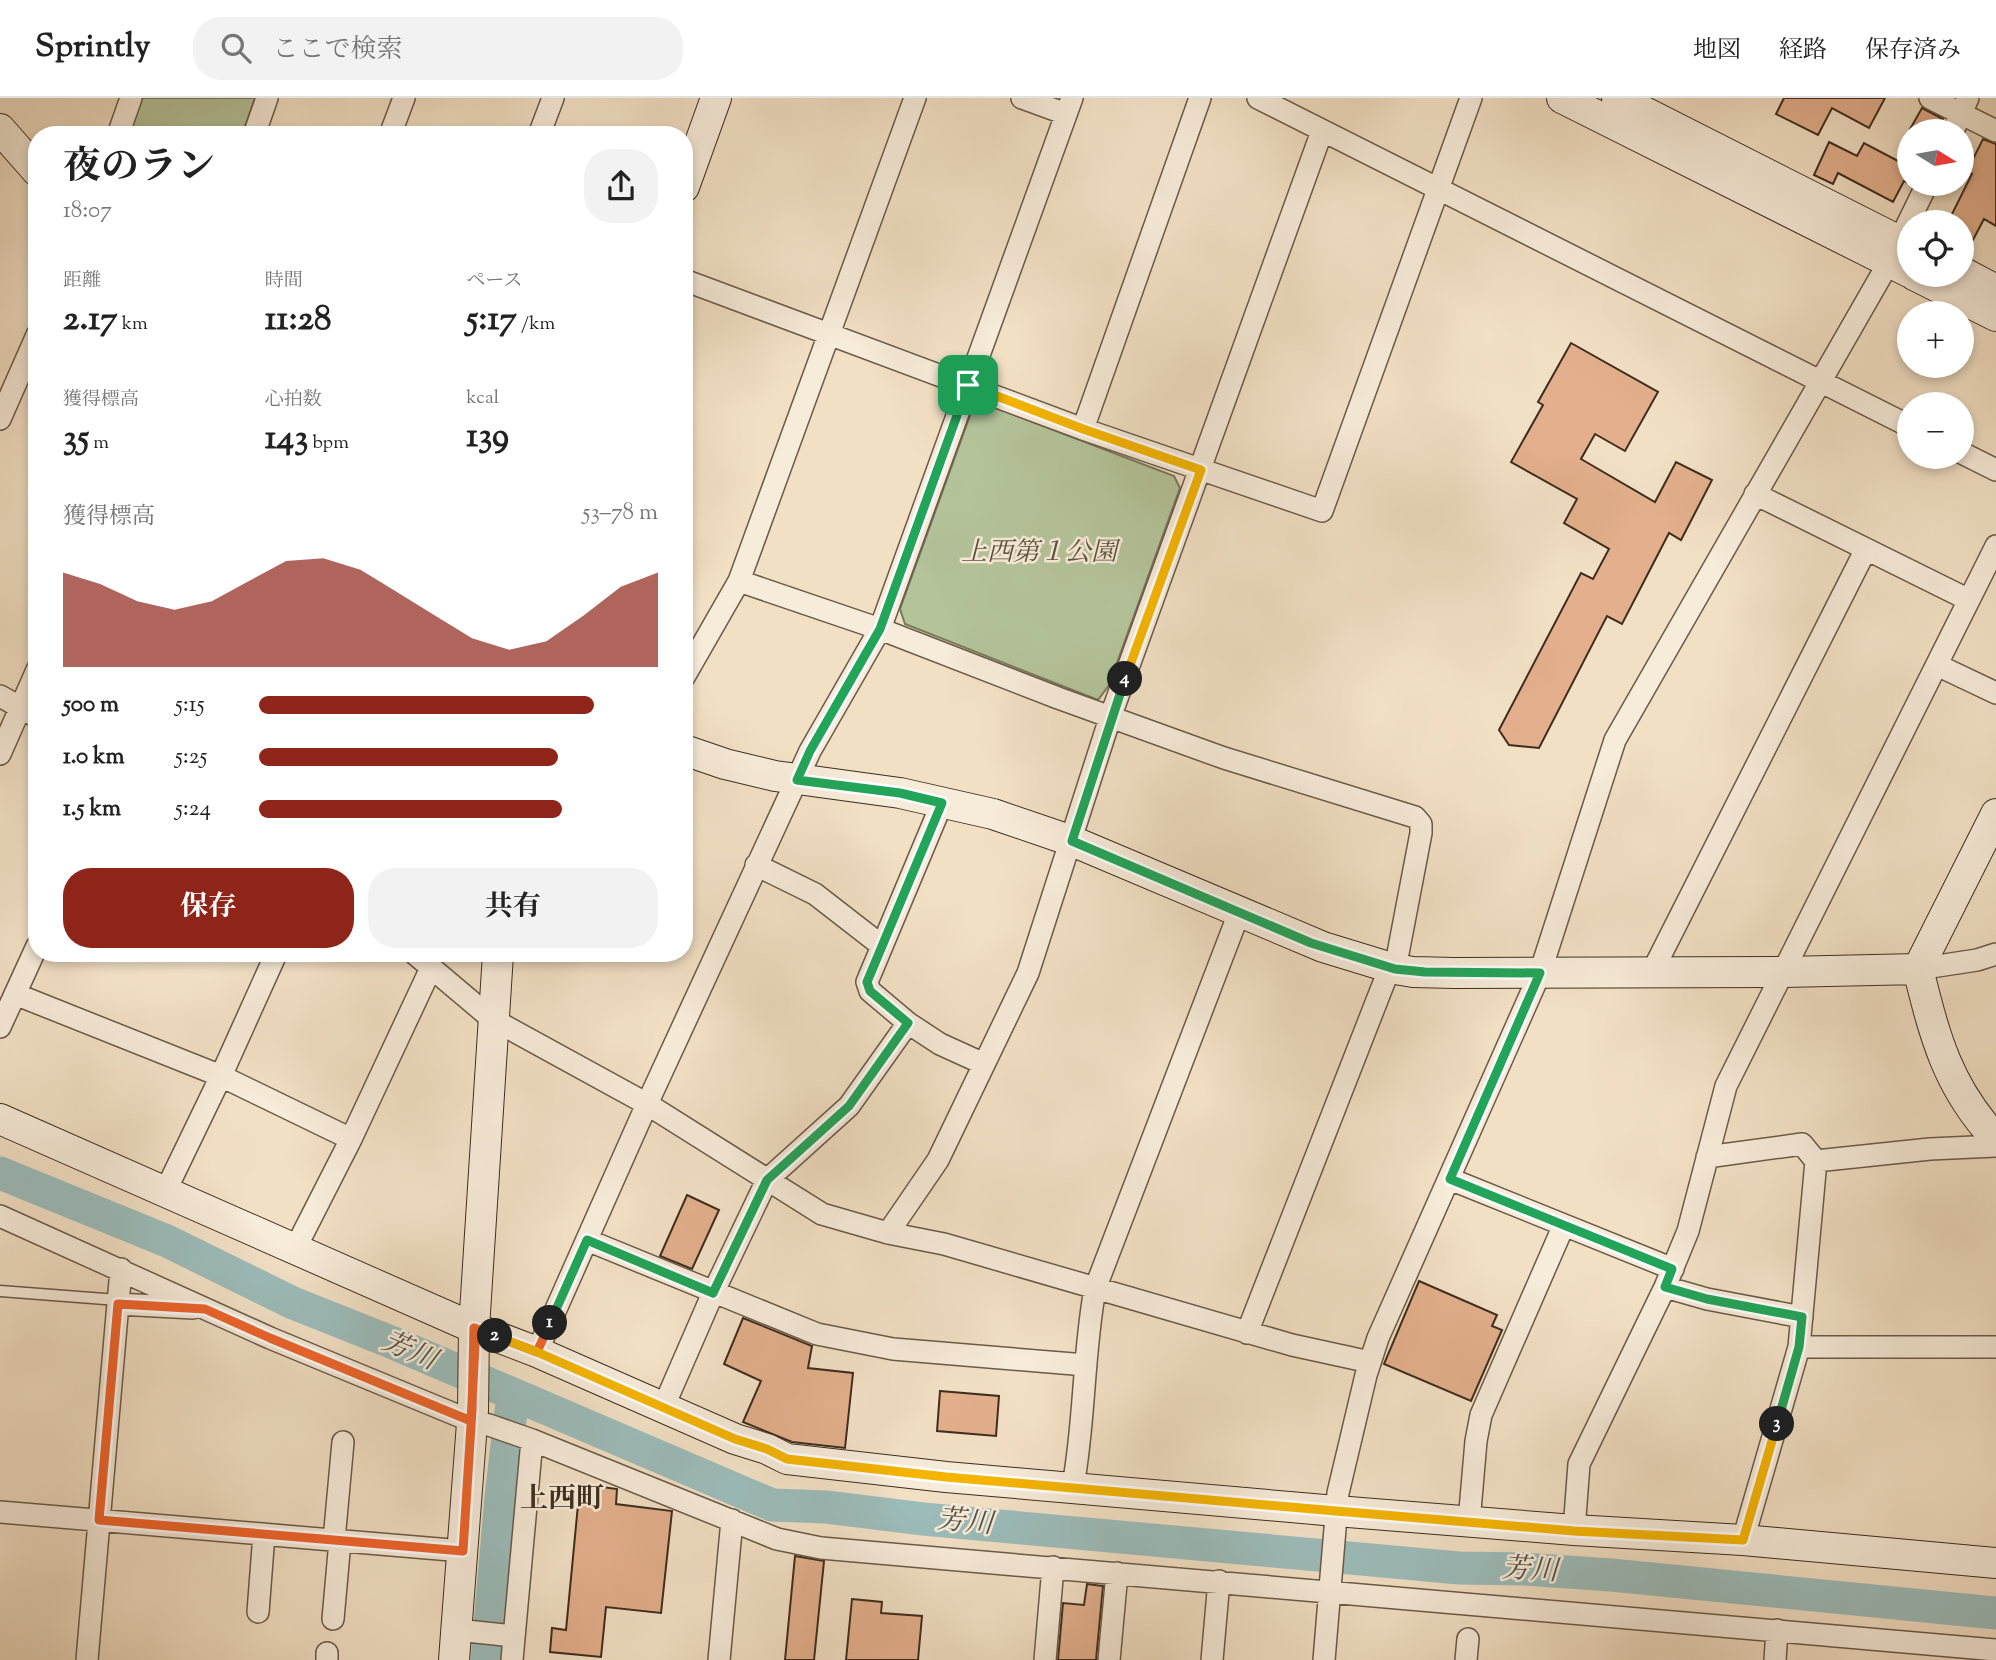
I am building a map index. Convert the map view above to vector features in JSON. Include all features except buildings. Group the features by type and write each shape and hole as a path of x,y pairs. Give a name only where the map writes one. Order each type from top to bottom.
{"street":[{"path":"121,126 131,98"},
{"path":"257,126 267,98"},
{"path":"393,126 404,98"},
{"path":"542,126 553,98"},
{"path":"693,162 716,98"},
{"path":"693,661 739,581 915,98"},
{"path":"537,1352 647,1104 810,751 880,629 1069,106 1022,98"},
{"path":"1083,429 1200,98"},
{"path":"1258,98 1897,420"},
{"path":"693,283 1083,429 1322,511 1471,98"},
{"path":"1562,98 1897,256"},
{"path":"1617,98 1897,255"},
{"path":"1930,98 1996,131"},
{"path":"0,129 28,161"},
{"path":"888,1233 934,1168 1028,973 1110,718 1322,131"},
{"path":"1324,1660 1338,1493 1370,1362 1378,1338 1540,973 1615,740 1820,380 1897,269"},
{"path":"1974,278 1996,290"},
{"path":"1949,287 1996,316"},
{"path":"0,419 28,355"},
{"path":"1974,459 1996,470"},
{"path":"1755,495 1969,600"},
{"path":"1574,1531 1579,1465 1669,1278 1688,1231 1726,1086 1996,546"},
{"path":"1652,972 1866,549"},
{"path":"739,581 880,629 1110,718 1224,758 1419,820 1421,833 1392,968 1247,1332"},
{"path":"1937,664 1996,693"},
{"path":"0,696 28,711"},
{"path":"0,754 28,713"},
{"path":"693,753 745,769 797,780 900,793 993,814 1072,841 1311,943 1392,968 1425,972 1540,973 1918,969 1977,961 1996,954"},
{"path":"942,803 868,976 867,987 908,1023 940,1044 984,1064"},
{"path":"1996,814 1918,969 1930,1018 1947,1068 1963,1098 1996,1139"},
{"path":"756,865 815,894 881,946"},
{"path":"1073,1486 1080,1447 1090,1318 1096,1289 1239,913"},
{"path":"0,1027 30,962"},
{"path":"165,1192 272,962"},
{"path":"295,1248 351,1139 423,962"},
{"path":"424,962 492,1018 647,1104 831,1218 944,1244 1292,1345 1370,1362"},
{"path":"454,1660 468,1631 463,1551 478,1418 474,1336 497,962"},
{"path":"15,994 221,1076 351,1139"},
{"path":"663,1408 713,1293 767,1180 849,1106 908,1023"},
{"path":"0,1119 295,1248 474,1336 537,1352 787,1459 946,1477 1073,1486 1335,1516 1743,1540 1996,1563"},
{"path":"1707,1157 1802,1144 1816,1161 1799,1347 1743,1540"},
{"path":"1816,1161 1930,1149 1996,1146"},
{"path":"1450,1179 1563,1227 1707,1299 1802,1317"},
{"path":"0,1216 270,1338 478,1418 777,1539 821,1548 1219,1581 1329,1587 1521,1609 1996,1650"},
{"path":"1469,1522 1481,1415 1563,1227"},
{"path":"587,1240 817,1334 893,1349 1086,1365"},
{"path":"87,1660 121,1269"},
{"path":"118,1302 205,1309"},
{"path":"1799,1347 1996,1347"},
{"path":"512,1660 510,1635 526,1438"},
{"path":"334,1619 343,1442"},
{"path":"0,1512 463,1551"},
{"path":"719,1660 732,1520"},
{"path":"258,1612 264,1534"},
{"path":"1045,1660 1053,1567"},
{"path":"1109,1660 1117,1573"},
{"path":"1212,1660 1219,1581"},
{"path":"1775,1660 1777,1630"},
{"path":"468,1631 510,1635"}],"lane":[{"path":"0,1291 118,1302"}],"green space":[{"path":"137,98 255,98 245,126 128,126"},
{"name":"上西第１公園","path":"983,403 1174,476 1180,488 1109,685 1098,700 905,624 900,609 972,410"}],"waterway":[{"name":"芳川","path":"0,1173 167,1241 293,1303 391,1342 772,1505 826,1507 923,1519 1459,1568 1611,1575 1996,1613"},
{"path":"487,1660 513,1394"}],"district":[{"name":"上西町","path":"562,1500"}],"route":[{"path":"968,385 880,629 810,751 797,780 900,793 942,803 867,982 870,991 908,1023 854,1101 767,1180 713,1293 587,1240 537,1352 474,1328 472,1410 463,1551 99,1520 118,1304 205,1309 471,1421 474,1328 537,1352 787,1459 946,1477 1336,1511 1574,1531 1743,1540 1799,1347 1802,1317 1707,1299 1665,1287 1672,1269 1450,1179 1540,973 1413,972 1395,969 1311,943 1072,841 1110,718 1201,470 968,385"}]}
